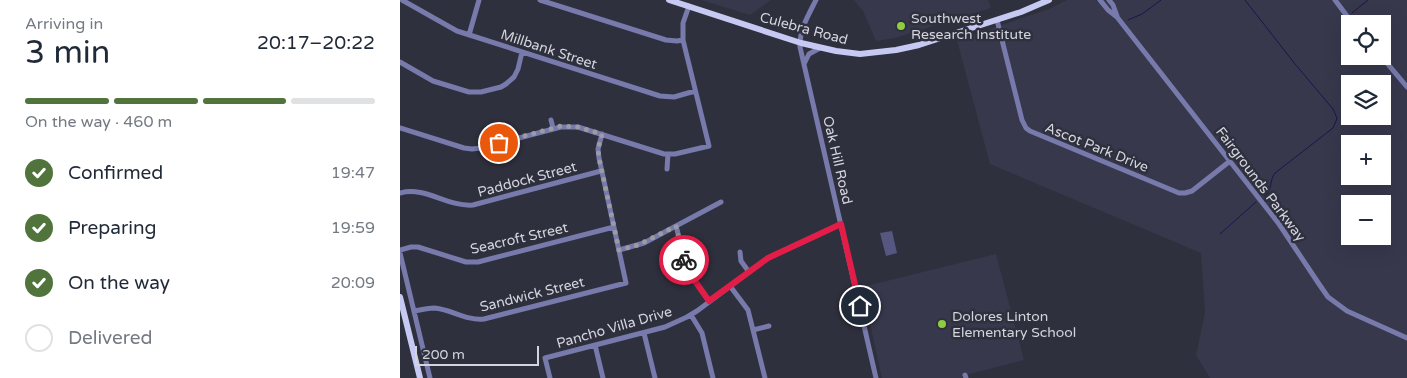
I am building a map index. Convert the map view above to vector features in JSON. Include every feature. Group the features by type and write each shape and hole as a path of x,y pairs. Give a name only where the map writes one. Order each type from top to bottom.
{"main road":[{"name":"Culebra Road","path":"669,0 820,48 860,54 919,45 1032,9 1049,0"},
{"path":"400,297 420,378"}],"street":[{"name":"Millbank Street","path":"402,0 454,29 469,35 660,96 674,96 696,91"},
{"path":"469,35 479,0"},
{"path":"540,0 666,40 683,40"},
{"path":"800,42 806,20 816,0"},
{"name":"Fairgrounds Parkway","path":"1100,0 1117,17 1279,224 1328,297 1347,311 1407,338"},
{"name":"Fairgrounds Parkway","path":"1109,0 1117,17"},
{"path":"1334,0 1346,15"},
{"path":"400,128 472,149 561,126 578,127 660,153 674,154 709,146 683,40 683,23 689,6"},
{"name":"Ascot Park Drive","path":"997,20 1022,120 1024,126 1030,131 1179,193 1192,191 1230,161"},
{"name":"Oak Hill Road","path":"800,42 876,378"},
{"path":"804,64 809,54 820,48"},
{"path":"400,62 433,81 469,92 481,92 501,87 510,81 518,69 522,52"},
{"path":"1389,65 1407,87"},
{"path":"550,120 553,128"},
{"path":"602,134 598,149 601,171 619,250 638,245 721,202"},
{"path":"667,169 668,154"},
{"name":"Paddock Street","path":"400,193 420,192 460,204 473,205 601,171"},
{"name":"Pancho Villa Drive","path":"550,378 545,358 665,327 691,314 772,256 841,224"},
{"path":"676,226 688,271 709,301"},
{"name":"Seacroft Street","path":"400,251 411,247 466,262 478,262 614,227"},
{"name":"Sandwick Street","path":"414,311 431,308 440,309 473,319 484,319 626,282 619,250"},
{"path":"400,251 430,378"},
{"path":"740,252 741,261 749,272"},
{"path":"730,286 748,310 764,378"},
{"path":"691,314 702,333 713,378"},
{"path":"753,330 769,326"},
{"path":"644,333 655,378"},
{"path":"595,345 603,378"}],"shaded area":[{"path":"701,0 771,0 750,15"},
{"name":"Southwest Research Institute","path":"854,0 988,0 991,8 895,38 876,41 863,11"},
{"path":"1067,0 1407,0 1407,378 1210,378 1196,355 1205,313 1201,253 990,164 957,40 1049,9"},
{"path":"892,231 897,253 886,256 880,233"},
{"name":"Dolores Linton Elementary School","path":"996,254 1024,360 962,376 962,378 882,378 862,287"}],"waterway":[{"path":"1128,20 1142,14 1161,0"},
{"path":"1245,0 1333,109 1337,118 1333,128 1275,173 1269,191 1265,196"},
{"path":"1352,13 1368,0"},
{"path":"1220,234 1256,202"}],"way so far":[{"path":"499,143 561,126 578,127 602,134 598,149 599,158 619,250 638,245 676,226 684,260"}],"place":[{"name":"Southwest Research Institute","path":"901,26"},
{"name":"Dolores Linton Elementary School","path":"942,324"}],"route":[{"path":"684,260 690,274 709,301 768,258 841,224 860,306"}]}
